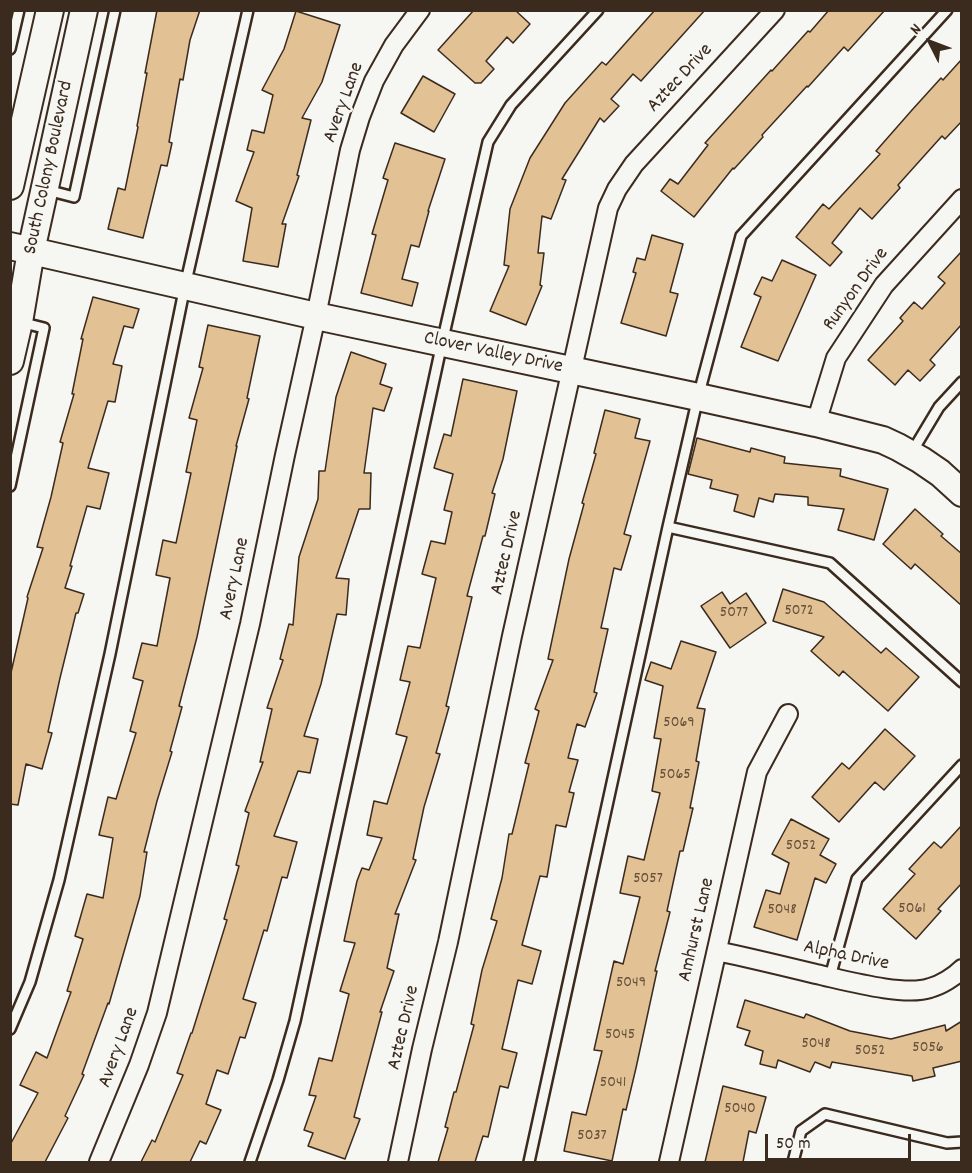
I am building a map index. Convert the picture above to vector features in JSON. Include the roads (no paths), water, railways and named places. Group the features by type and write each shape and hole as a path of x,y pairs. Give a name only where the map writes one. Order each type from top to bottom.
{"street":[{"name":"South Colony Boulevard","path":"11,181 50,10"},
{"name":"South Colony Boulevard","path":"10,361 19,322 21,249 44,190 84,10"},
{"name":"Aztec Drive","path":"398,1162 608,208 617,189 634,164 775,10"},
{"name":"Avery Lane","path":"99,1162 157,1013 247,636 348,161 360,117 374,81 394,45 419,11"},
{"name":"Runyon Drive","path":"816,423 836,358 884,285 962,199"},
{"name":"Clover Valley Drive","path":"21,249 316,316 816,423 883,440 911,454 940,473 962,493"},
{"name":"Amhurst Lane","path":"669,1162 757,772 788,714"},
{"name":"Alpha Drive","path":"717,951 894,990 930,989 962,969"}],"lane":[{"path":"10,49 19,10"},
{"path":"44,190 74,197 115,10"},
{"path":"10,1029 30,982 59,880 110,654 185,286 249,10"},
{"path":"250,1162 295,1021 441,343 488,142 511,105 598,10"},
{"path":"529,1162 668,527 698,397 741,236 947,10"},
{"path":"10,486 44,328 19,322"},
{"path":"911,454 939,407 962,382"},
{"path":"668,527 830,563 962,682"},
{"path":"830,977 857,879 962,765"},
{"path":"793,1162 801,1131 825,1114 947,1143 962,1142"}]}
